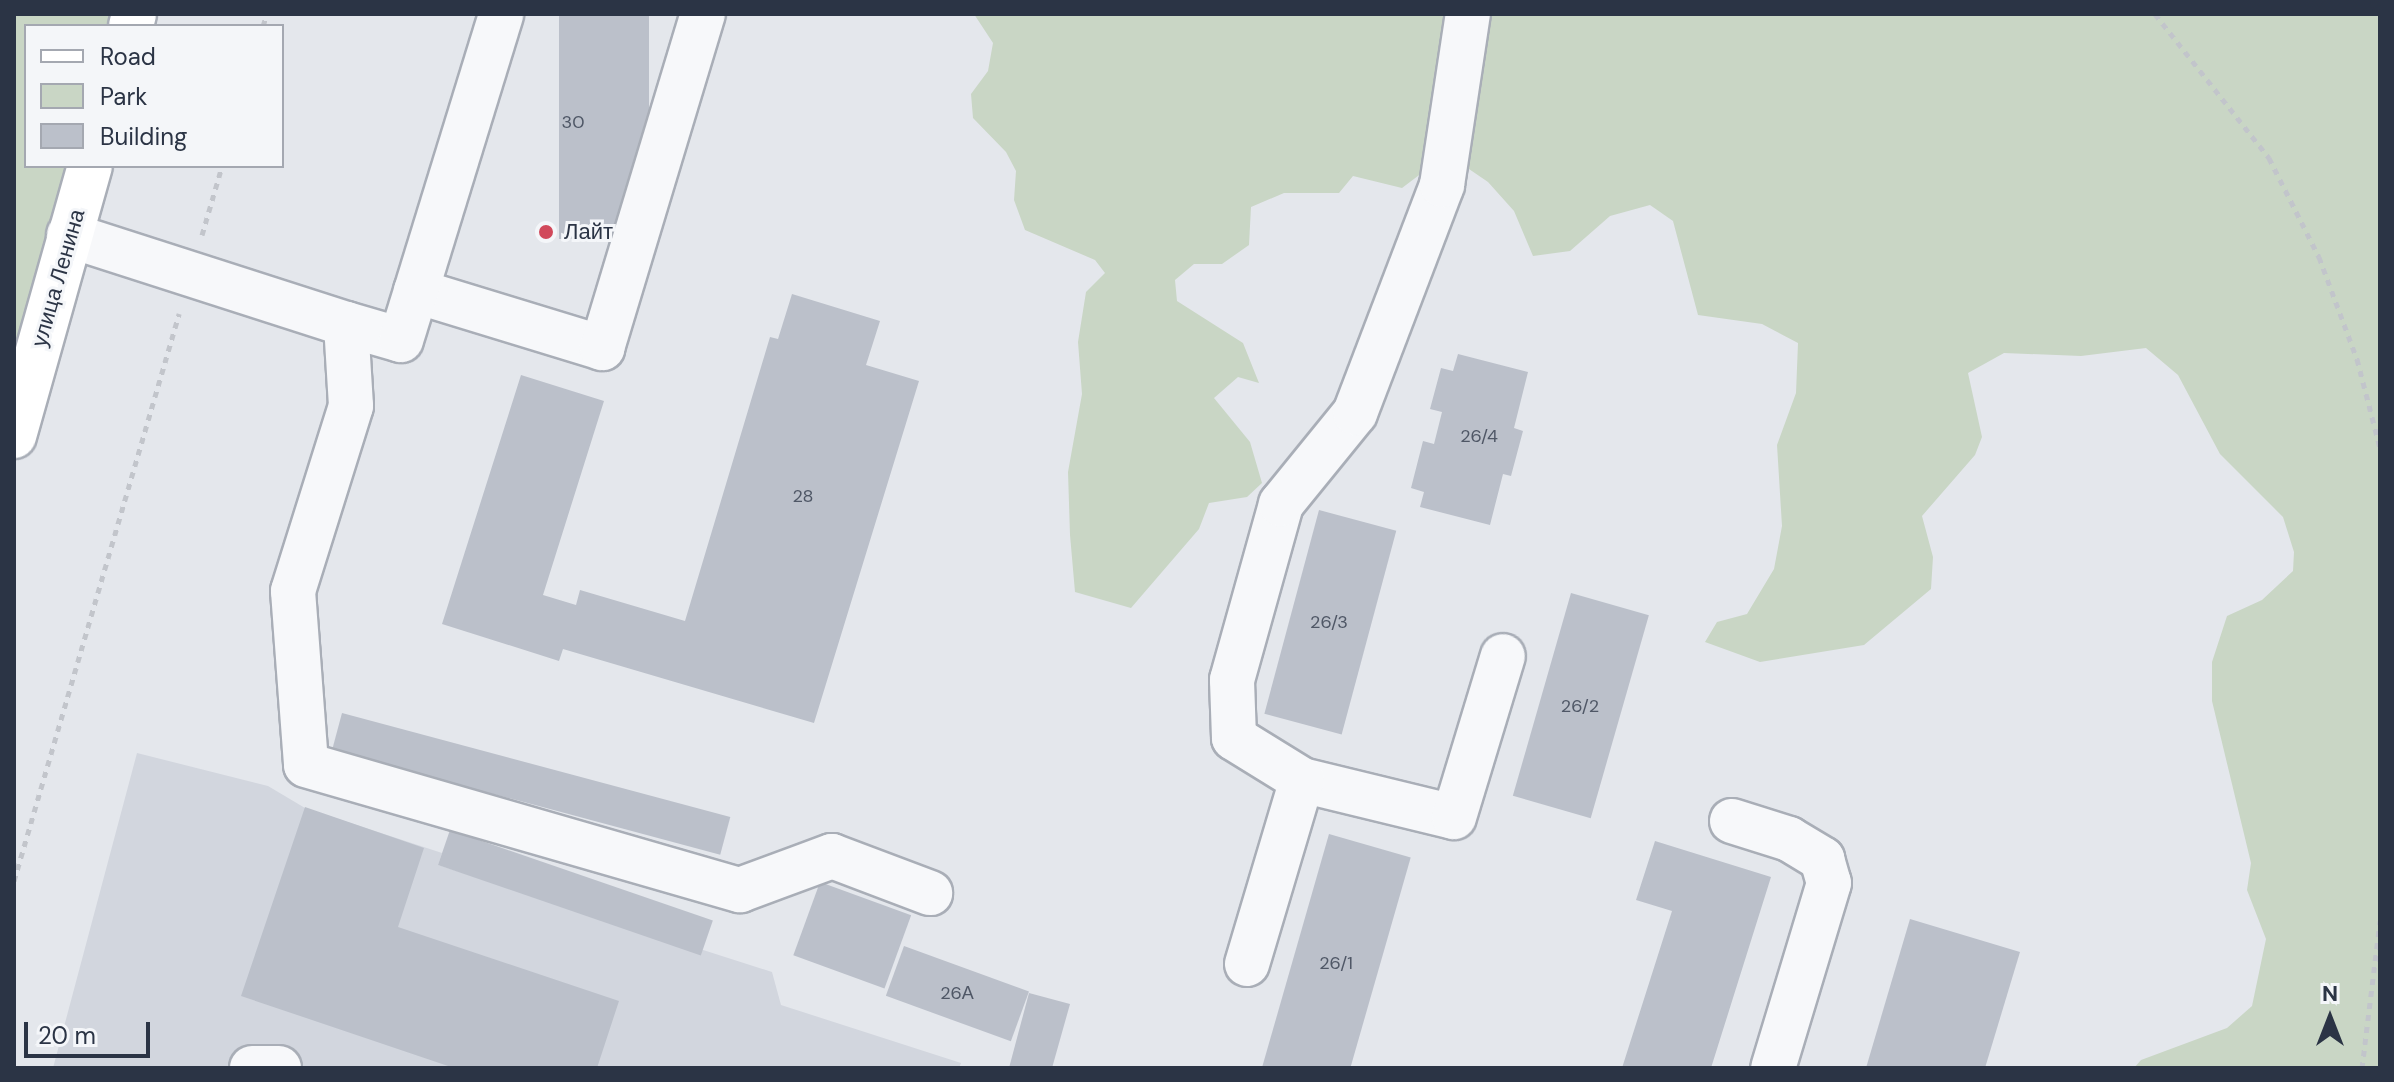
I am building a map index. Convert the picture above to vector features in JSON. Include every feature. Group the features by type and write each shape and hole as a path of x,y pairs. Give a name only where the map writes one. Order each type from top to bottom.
{"main road":[{"name":"улица Ленина","path":"14,436 89,168"}],"lane":[{"path":"69,235 189,277 401,340 501,14"},
{"path":"416,291 602,348 703,14"},
{"path":"1468,14 1442,185 1355,413 1281,504 1232,680 1234,738 1302,780 1454,817 1503,656"},
{"path":"346,324 351,406 293,591 306,765 740,890 832,856 930,893"},
{"path":"1247,964 1302,780"},
{"path":"1732,821 1789,839 1822,859 1829,883 1773,1068"},
{"path":"252,1068 279,1068"}],"path":[{"path":"2155,14 2269,158 2319,257 2357,359 2380,448"},
{"path":"14,881 221,168"},
{"path":"2362,1068 2380,921"}],"shaded area":[{"path":"137,753 268,786 305,808 442,853 438,865 772,972 781,1005 961,1063 959,1068 53,1068"}],"green space":[{"path":"14,14 134,14 132,24 24,24 24,168 89,168 14,436"},
{"path":"974,14 2380,14 2380,1068 2134,1068 2141,1060 2227,1028 2252,1006 2266,939 2247,890 2251,863 2212,701 2212,662 2227,616 2262,600 2293,571 2294,552 2283,517 2220,454 2178,375 2146,348 2081,356 2004,353 1968,373 1982,437 1975,455 1922,516 1933,557 1931,589 1864,645 1760,662 1705,642 1717,622 1747,614 1774,569 1782,526 1777,445 1796,393 1798,343 1762,324 1698,315 1673,221 1650,205 1610,216 1570,251 1533,256 1514,211 1488,182 1447,154 1402,188 1353,176 1339,193 1284,193 1251,207 1249,245 1222,264 1194,264 1175,280 1177,301 1243,343 1259,383 1238,377 1214,398 1250,442 1262,483 1247,497 1209,503 1199,529 1131,608 1075,592 1070,535 1068,472 1082,394 1078,342 1086,292 1105,273 1095,260 1025,230 1014,200 1016,171 1006,152 973,118 971,94 988,71 993,43"}],"building":[{"path":"559,14 649,14 649,239 559,239"},
{"path":"792,294 880,321 866,365 919,381 814,723 563,649 559,661 442,624 521,375 604,401 543,595 576,605 580,590 685,621 770,337 778,339"},
{"path":"1458,354 1528,372 1514,428 1523,431 1511,476 1503,474 1490,525 1420,507 1424,492 1411,488 1423,441 1434,444 1442,412 1430,409 1441,368 1453,371"},
{"path":"1319,510 1396,531 1342,735 1264,714"},
{"path":"1571,593 1649,615 1591,818 1513,796"},
{"path":"342,713 730,817 720,855 332,751"},
{"path":"305,807 424,848 398,927 619,1001 597,1068 454,1068 241,996"},
{"path":"450,830 713,921 701,955 438,865"},
{"path":"1329,834 1411,857 1350,1068 1262,1068"},
{"path":"1655,841 1771,877 1711,1068 1622,1068 1672,911 1636,900"},
{"path":"820,882 911,915 884,988 793,955"},
{"path":"1910,919 2020,952 1985,1068 1866,1068"},
{"path":"904,946 1029,991 1011,1041 886,996"},
{"path":"1029,993 1070,1004 1052,1068 1009,1068"}],"place":[{"name":"Лайт","path":"546,232"}]}
